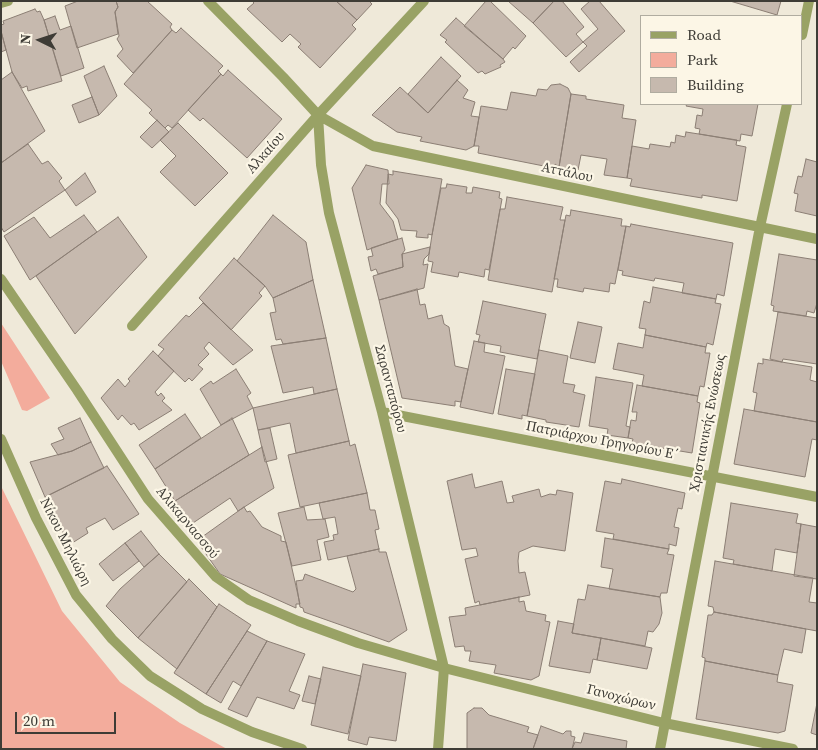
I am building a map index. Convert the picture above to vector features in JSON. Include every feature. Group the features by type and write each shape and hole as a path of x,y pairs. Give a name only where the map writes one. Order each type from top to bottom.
{"street":[{"path":"1,3 8,1"},
{"name":"Αττάλου","path":"208,1 283,77 318,116 373,146 817,239"},
{"name":"Αλκαίου","path":"132,326 318,116 424,1"},
{"path":"803,30 809,1"},
{"name":"Χριστιανικής Ενώσεως","path":"660,749 760,227 787,105"},
{"name":"Σαρανταπόρου","path":"318,116 321,165 329,213 382,412 444,668 438,749"},
{"name":"Αλικαρνασσού","path":"1,279 148,500 216,578 250,600 298,620 358,642 444,668"},
{"name":"Πατριάρχου Γρηγορίου Ε΄","path":"382,412 817,497"},
{"name":"Νίκου Μηλιώρη","path":"1,439 36,518 76,595 112,639 150,676 202,709 252,732 302,749"},
{"name":"Γανοχώρων","path":"444,668 664,724 793,749"}],"green space":[{"path":"1,323 50,398 27,411 22,410 1,361"},
{"path":"1,486 62,611 120,682 180,723 227,749 1,749"}],"building":[{"path":"78,1 116,1 118,7 115,12 118,34 77,48 65,6"},
{"path":"116,1 147,1 172,24 170,27 172,30 133,73 117,56 123,49 117,39 119,36 115,12 118,7"},
{"path":"252,1 336,1 357,20 352,25 356,29 320,68 298,47 301,44 290,34 282,42 247,9 254,3"},
{"path":"336,1 369,1 372,4 357,20"},
{"path":"486,1 490,1 526,36 503,59 464,26"},
{"path":"508,1 554,1 533,23"},
{"path":"554,1 562,1 584,27 576,34 583,42 566,57 533,23"},
{"path":"590,1 599,1 625,31 579,72 570,62 587,46 583,42 598,29 581,9"},
{"path":"730,1 781,1 777,15"},
{"path":"35,9 37,12 40,11 44,20 62,81 28,91 27,86 22,88 12,72 1,25 4,24 3,21"},
{"path":"55,16 60,30 71,26 84,68 61,76 44,20"},
{"path":"456,18 503,59 505,62 500,65 501,67 485,74 482,71 478,73 445,42 447,40 440,35"},
{"path":"181,28 223,66 218,71 221,74 172,128 168,125 165,128 149,113 152,110 124,84 172,30 176,33"},
{"path":"1,31 6,50 1,52"},
{"path":"441,57 461,76 428,113 408,94"},
{"path":"104,66 117,96 99,115 84,76"},
{"path":"228,70 282,119 247,158 203,118 200,121 188,110 221,74 223,76"},
{"path":"12,72 45,131 1,163 1,80"},
{"path":"457,80 468,90 463,98 475,102 471,116 479,117 474,146 466,150 420,141 422,137 397,132 372,115 400,87 428,113"},
{"path":"560,84 568,88 571,94 559,167 555,164 554,168 478,153 479,146 474,146 481,106 507,110 511,92 536,96 538,89 547,90 551,85"},
{"path":"571,94 586,96 586,99 624,105 622,118 636,120 627,178 604,175 607,159 581,155 578,170 559,167"},
{"path":"92,97 99,115 79,123 72,105"},
{"path":"758,105 752,136 741,134 740,141 699,134 700,129 695,128 697,115 702,116 703,109 686,106"},
{"path":"157,120 169,132 152,148 140,137"},
{"path":"178,123 228,173 195,206 160,172 176,156 160,140"},
{"path":"686,132 737,140 736,145 746,147 737,201 702,195 702,198 630,186 632,179 627,178 632,146 649,149 650,144 670,147 671,142 675,143 676,135 685,137"},
{"path":"28,144 42,164 48,161 62,178 59,181 65,190 4,232 1,227 1,163"},
{"path":"806,159 817,162 817,216 795,211 798,194 794,193 798,176 802,177"},
{"path":"366,165 388,170 389,184 382,184 380,204 393,221 398,239 367,250 352,188"},
{"path":"393,171 442,179 432,235 428,234 428,238 416,237 417,231 401,230 398,219 386,203 388,174 393,175"},
{"path":"85,173 96,192 76,206 65,190"},
{"path":"447,184 467,187 466,193 472,193 473,187 500,192 499,198 502,199 489,270 485,269 484,277 459,272 458,277 431,272 433,262 428,261 432,235 441,188 446,188"},
{"path":"507,197 563,207 560,220 565,220 552,292 488,280 500,209 505,209"},
{"path":"571,210 622,219 621,226 626,226 615,284 610,283 609,292 584,288 583,292 557,287 558,279 554,279 566,215 570,216"},
{"path":"84,215 97,232 30,280 4,236 34,217 50,238"},
{"path":"273,215 306,242 313,280 273,298 265,286 237,261"},
{"path":"118,217 147,257 75,334 36,276"},
{"path":"631,224 733,243 724,296 717,294 716,299 682,293 684,283 655,278 654,281 622,275 623,271 618,270 626,226 630,227"},
{"path":"402,238 405,250 402,254 403,267 378,274 376,269 371,271 368,257 373,256 371,248"},
{"path":"430,247 429,254 424,259 423,265 428,264 424,288 379,300 373,276 403,267 402,254"},
{"path":"779,254 817,260 817,303 814,313 807,311 806,316 773,311 774,306 771,305"},
{"path":"234,258 265,286 259,293 262,296 231,330 199,298"},
{"path":"313,280 326,338 283,344 281,339 276,340 270,313 276,312 273,298"},
{"path":"653,287 716,299 715,303 721,304 713,345 707,343 706,347 645,335 646,329 639,328 644,301 650,303"},
{"path":"417,289 420,305 425,304 428,319 442,315 444,324 449,327 455,366 468,369 461,402 455,401 455,406 402,398 379,300"},
{"path":"483,301 546,314 537,359 500,352 501,346 478,342 480,335 476,334"},
{"path":"203,303 253,350 233,365 209,342 204,348 209,354 198,365 203,369 192,381 189,378 185,382 158,356 164,349 158,345 186,315 189,317"},
{"path":"778,312 817,318 817,364 783,359 782,362 770,359"},
{"path":"578,322 602,327 595,363 570,358"},
{"path":"645,335 706,347 705,353 710,353 704,387 700,386 698,396 642,386 644,375 613,369 618,343 643,348"},
{"path":"326,338 337,389 314,394 313,387 283,393 271,346"},
{"path":"474,341 485,343 484,352 505,356 493,414 460,407"},
{"path":"539,350 568,356 563,383 575,385 573,392 585,395 579,427 546,422 546,420 527,416"},
{"path":"153,351 174,371 155,392 158,396 161,393 165,398 162,401 172,410 139,430 134,423 131,425 122,415 118,420 101,398 118,379 125,387 130,381 128,379"},
{"path":"763,359 812,367 810,380 817,382 817,422 754,411 757,393 753,392 758,363 763,364"},
{"path":"236,369 251,393 247,396 253,408 221,425 200,389 211,381 213,384"},
{"path":"506,369 535,374 527,416 522,415 522,419 498,414"},
{"path":"596,377 633,383 626,426 630,427 628,438 607,435 608,429 589,426"},
{"path":"637,385 698,396 697,402 700,403 692,453 632,443 633,439 628,438 631,420 636,421 637,412 632,412"},
{"path":"337,389 349,441 296,453 290,423 258,430 253,408"},
{"path":"744,409 817,422 817,440 812,439 805,477 734,464"},
{"path":"185,414 201,438 155,469 139,445"},
{"path":"80,418 91,442 58,455 51,444 64,439 58,428"},
{"path":"232,418 249,455 175,501 155,469"},
{"path":"270,428 277,459 265,462 258,430"},
{"path":"349,441 350,446 355,444 367,493 300,507 288,455"},
{"path":"91,442 104,468 45,497 30,462 72,451"},
{"path":"262,447 274,488 238,511 230,498 190,525 175,501"},
{"path":"107,466 139,514 113,530 105,518 86,528 88,533 69,545 45,497"},
{"path":"472,474 475,488 502,481 507,503 514,502 512,496 539,489 541,497 550,494 556,495 557,490 573,493 565,551 533,546 519,552 519,573 525,572 530,595 480,605 479,601 475,603 465,559 478,556 476,548 462,550 447,481"},
{"path":"622,479 685,493 682,509 678,508 674,527 679,528 676,546 669,544 669,549 613,539 614,534 596,531 605,481 621,484"},
{"path":"367,493 370,510 375,510 379,529 375,530 379,549 328,560 324,542 334,540 333,535 338,534 335,517 323,519 319,503"},
{"path":"731,503 798,514 796,523 801,524 797,553 775,549 772,571 733,564 734,560 723,558"},
{"path":"244,507 247,512 250,511 262,527 281,536 281,541 286,542 300,604 296,604 296,608 220,574 199,544 204,542 202,537"},
{"path":"304,507 307,520 325,519 329,537 317,540 321,560 292,566 278,513"},
{"path":"801,524 817,527 817,579 794,576"},
{"path":"141,531 159,554 144,567 125,543"},
{"path":"605,538 669,549 667,554 674,555 667,593 661,593 660,597 609,589 613,569 601,567"},
{"path":"125,543 139,561 113,581 99,564"},
{"path":"379,549 379,552 386,552 407,630 389,642 304,612 303,608 300,607 296,581 303,580 305,574 353,592 356,589 347,556"},
{"path":"159,554 187,582 138,638 106,606 120,589"},
{"path":"715,561 813,578 809,602 817,603 817,631 714,612 713,607 708,606"},
{"path":"189,579 217,607 177,669 138,638"},
{"path":"588,585 660,597 662,613 659,624 653,632 648,631 645,646 572,633 578,599 585,600"},
{"path":"519,597 519,602 524,601 526,611 546,615 545,621 550,622 539,676 531,680 494,673 496,665 469,661 471,651 465,651 464,646 455,647 449,617 466,615 465,608"},
{"path":"219,604 251,625 206,694 174,673"},
{"path":"714,612 806,629 802,653 784,649 778,675 705,661 705,658 702,657 708,615 712,615"},
{"path":"558,621 574,624 572,633 601,638 597,660 593,659 590,673 549,666"},
{"path":"247,631 267,641 241,686 233,681 221,703 206,694"},
{"path":"601,638 652,648 647,669 597,660"},
{"path":"267,641 305,654 289,691 300,695 294,709 257,697 247,717 228,709"},
{"path":"705,661 778,675 777,682 793,685 785,731 778,733 696,719"},
{"path":"363,664 406,673 396,741 369,737 367,745 348,740"},
{"path":"323,667 361,676 348,734 311,725"},
{"path":"309,676 321,679 315,704 302,701"},
{"path":"817,703 817,735 811,733"},
{"path":"474,708 482,708 489,715 529,727 527,732 538,735 533,749 467,749 467,713"},
{"path":"541,726 563,734 566,731 571,731 571,736 575,737 572,749 533,749"},
{"path":"584,733 627,741 626,749 572,749 575,742 581,743"}]}
